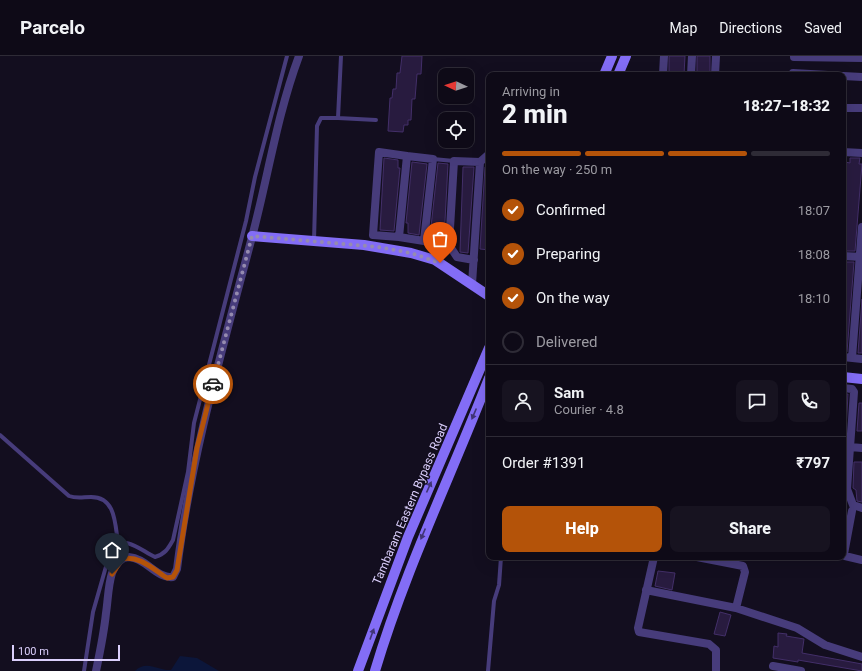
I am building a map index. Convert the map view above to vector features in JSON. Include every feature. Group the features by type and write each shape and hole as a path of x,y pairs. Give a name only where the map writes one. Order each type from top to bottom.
{"main road":[{"path":"605,72 612,56"},
{"path":"619,72 626,56"},
{"path":"252,236 378,247 419,255 435,260 449,271 486,294"},
{"name":"Tambaram Eastern Bypass Road","path":"358,671 408,537 486,355"},
{"path":"846,377 862,378"},
{"name":"Tambaram Eastern Bypass Road","path":"375,671 388,626 407,575 486,385"}],"street":[{"path":"96,671 104,631 112,574 118,563 122,559 129,557 136,559 167,578 173,577 177,570 197,448 252,236 286,93 299,56"},
{"path":"663,72 664,56"},
{"path":"691,72 692,56"},
{"path":"715,72 716,56"},
{"path":"793,72 794,56 862,58"},
{"path":"846,76 862,77"},
{"path":"846,108 862,108"},
{"path":"424,241 433,159 379,152 373,235 449,244"},
{"path":"846,152 862,153"},
{"path":"399,237 407,156"},
{"path":"474,260 457,257 449,244 454,161 480,162 486,157"},
{"path":"472,284 480,162"},
{"path":"852,358 861,257 862,227"},
{"path":"846,256 861,257"},
{"path":"846,357 862,359"},
{"path":"846,388 852,389 854,392 846,478"},
{"path":"850,446 862,448"},
{"path":"846,489 852,504 862,508"},
{"path":"846,543 852,511"},
{"path":"846,556 862,560"},
{"path":"653,560 638,628 639,632 709,644 716,650 716,671"},
{"path":"731,560 741,565 745,569 736,608"},
{"path":"646,590 736,608 797,628 825,646 862,657"},
{"path":"773,666 801,671"}],"lane":[{"path":"84,671 92,619 111,549 118,543 128,542 155,557 162,555 168,549 173,540 188,472 194,423 246,221 255,177 287,56"},
{"path":"338,118 341,56"},
{"path":"314,241 317,126 320,118 376,120"},
{"path":"433,159 454,161"},
{"path":"0,435 69,496 75,498 92,496 103,498 109,503 115,524 118,543"},
{"path":"488,671 494,601 499,584 501,560"}],"water":[{"path":"180,656 197,658 219,671 135,671 144,666 153,666 171,670"}],"building":[{"path":"402,56 422,56 421,74 417,74 415,99 412,99 411,120 408,120 408,125 404,125 403,132 388,131 390,98 392,98 393,89 396,89 397,73 400,73"},
{"path":"669,56 685,56 684,72 669,72"},
{"path":"697,56 710,56 710,72 697,72"},
{"path":"384,158 398,160 398,168 400,168 394,231 380,230"},
{"path":"850,158 860,158 859,164 862,164 855,251 846,251 846,162 850,163"},
{"path":"412,162 427,164 419,235 408,233 408,223 406,223"},
{"path":"438,163 448,164 444,239 430,236"},
{"path":"463,167 474,167 468,253 460,252"},
{"path":"485,167 486,167 486,250 480,249"},
{"path":"846,262 854,262 847,352"},
{"path":"862,299 862,353 858,353"},
{"path":"846,394 848,394 846,430"},
{"path":"859,403 862,403 862,431 857,431"},
{"path":"854,462 862,462 862,502 857,501 856,490 853,488"},
{"path":"658,571 675,573 672,590 655,586"},
{"path":"720,612 731,615 725,636 714,634"},
{"path":"778,633 804,639 802,653 862,664 862,671 798,660 798,662 773,658 774,646 778,647"}],"way so far":[{"path":"213,384 252,236 378,247 411,253 435,260 440,263"}],"route":[{"path":"112,574 114,568 122,559 129,557 142,562 167,578 173,577 177,570 197,448 213,384"}]}
